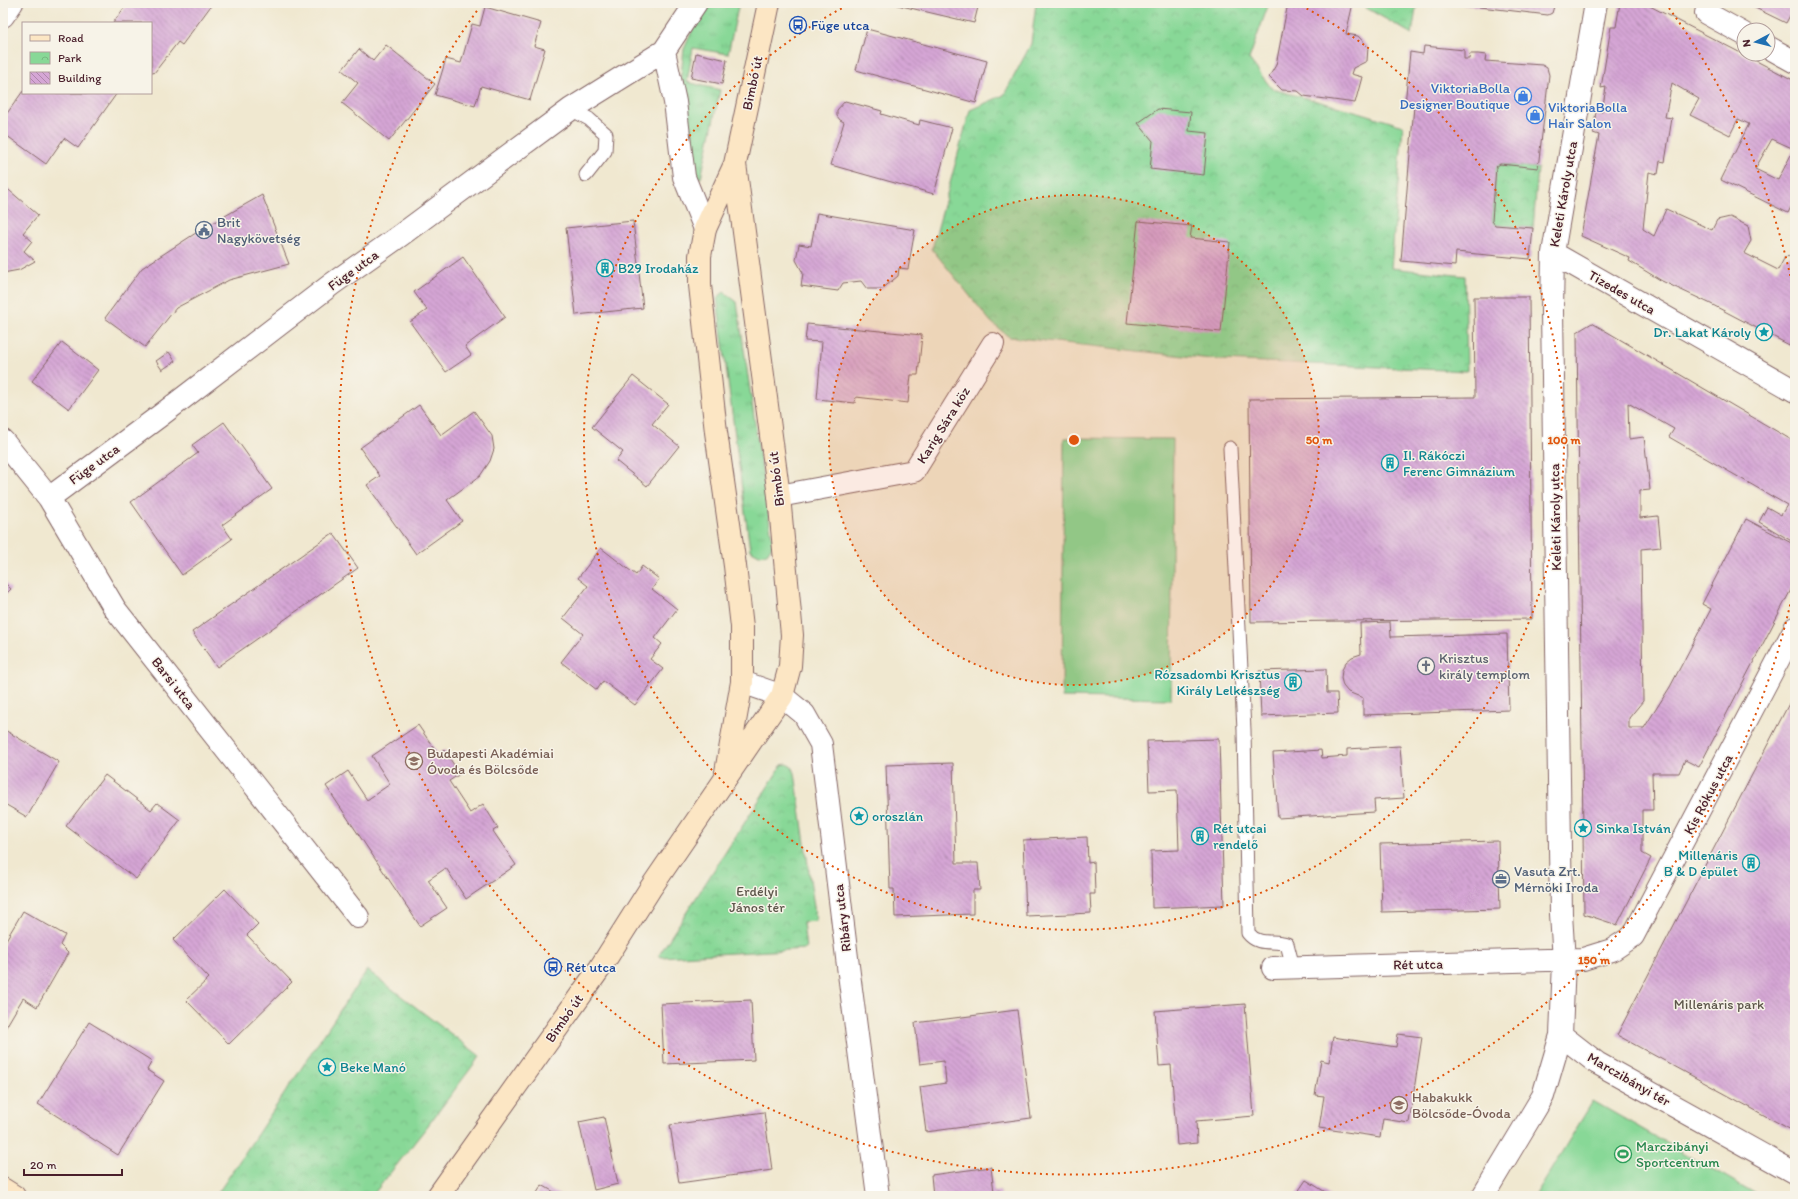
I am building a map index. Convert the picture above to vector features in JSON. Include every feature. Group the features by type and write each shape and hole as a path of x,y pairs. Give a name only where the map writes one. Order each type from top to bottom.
{"street":[{"path":"3,16 12,3"},
{"name":"Füge utca","path":"49,498 161,416 332,284 401,235 571,109 664,51 696,3"},
{"name":"Bimbó út","path":"725,777 742,682 742,628 716,432 700,285 700,256 705,228 735,164 769,3"},
{"name":"Keleti Károly utca","path":"1561,1035 1564,961 1561,914 1552,311 1553,254 1596,3"},
{"path":"1706,13 1736,30"},
{"path":"1776,50 1794,58"},
{"path":"664,51 675,102 684,177 705,228"},
{"name":"Bimbó út","path":"438,1196 600,968 650,889 725,777 782,696 790,666 792,635 779,496 735,164"},
{"name":"Tizedes utca","path":"1553,254 1795,391"},
{"name":"Karig Sára köz","path":"779,496 914,471 993,344"},
{"name":"Barsi utca","path":"3,441 49,498 115,608 358,917"},
{"name":"Kis Rókus utca","path":"1564,961 1582,959 1612,950 1633,936 1795,628"},
{"name":"Ribáry utca","path":"742,682 782,696 804,714 821,744 878,1196"},
{"name":"Rét utca","path":"1283,968 1564,961"},
{"path":"1483,1196 1543,1096 1561,1035"},
{"name":"Marczibányi tér","path":"1561,1035 1597,1063 1795,1173"},
{"path":"3,1189 14,1196"}],"lane":[{"path":"571,109 589,119 606,134 605,151 586,175"},
{"path":"1230,448 1244,730 1248,933 1253,939 1260,942 1280,942 1287,944 1283,968"}],"green space":[{"path":"709,3 739,3 728,54 693,48 687,82 720,90 701,178 694,177 681,75 684,49 695,24"},
{"path":"1036,3 1269,3 1249,59 1272,89 1362,113 1403,126 1391,268 1465,276 1467,371 1221,360 1009,337 991,322 932,249 970,110 1004,95 1031,44"},
{"path":"1361,3 1417,3 1412,34 1361,5"},
{"path":"1500,164 1538,168 1533,228 1495,225 1492,221 1496,167"},
{"path":"724,292 737,302 773,545 767,554 759,555 750,550 717,298"},
{"path":"1064,438 1173,439 1171,699 1062,697"},
{"name":"Erdélyi János tér","path":"787,764 793,768 795,773 816,921 803,922 806,949 661,957 659,955 778,771 782,765"},
{"path":"367,970 480,1056 426,1128 372,1196 216,1196"},
{"name":"Marczibányi Sportcentrum","path":"1593,1101 1751,1191 1759,1196 1535,1196"}],"building":[{"path":"125,3 213,3 182,45 178,42 154,73 152,72 152,22 114,22 127,4"},
{"path":"889,3 979,3 974,23"},
{"path":"1288,3 1353,3 1346,34 1358,36 1368,47 1367,61 1353,68 1351,74 1362,77 1355,103 1304,96 1298,91 1282,90 1269,77 1276,65"},
{"path":"1463,3 1555,3 1552,13 1548,15 1463,5"},
{"path":"1620,3 1644,3 1736,51 1736,62 1758,62 1795,81 1795,199 1788,213 1721,180 1749,124 1738,119 1730,135 1690,115 1699,99 1672,83 1665,117 1672,118 1665,162 1660,161 1658,174 1649,172 1643,229 1654,236 1666,209 1712,230 1717,220 1730,217 1748,226 1751,241 1744,253 1778,270 1785,257 1795,255 1795,348 1709,303 1662,281 1629,261 1630,258 1581,236 1599,135 1593,133 1596,111 1602,112 1606,87 1601,88 1611,27 1616,27","holes":["1772,139 1794,149 1778,180 1755,169"]},
{"path":"1745,3 1795,3 1795,6 1786,23"},
{"path":"485,7 541,23 534,46 545,49 530,100 481,86 475,106 435,95 446,59 461,63 472,24 480,26"},
{"path":"867,29 987,61 976,103 856,70"},
{"path":"386,45 435,84 389,141 342,103 358,83 342,70 359,49 373,61"},
{"path":"1424,46 1464,50 1464,59 1469,59 1470,54 1478,54 1486,55 1485,61 1542,65 1547,68 1549,75 1538,168 1500,164 1496,167 1492,221 1495,225 1533,228 1530,259 1456,252 1455,266 1401,261 1414,106 1405,105 1410,52 1423,54"},
{"path":"696,53 727,60 722,84 691,78"},
{"path":"22,92 22,94 116,94 78,148 64,138 46,164 3,133 3,119"},
{"path":"845,101 882,111 881,114 919,125 920,120 952,128 934,194 831,165 844,122 837,116 837,110"},
{"path":"1158,109 1191,112 1189,131 1208,133 1204,175 1150,169 1153,141 1138,123"},
{"path":"3,185 38,215 23,233 32,241 24,251 35,261 19,270 3,273"},
{"path":"262,195 289,264 229,280 176,308 145,347 105,318 142,268 202,229"},
{"path":"817,213 915,230 908,269 899,268 898,276 882,289 867,289 861,281 843,283 838,291 801,286 803,273 796,260 799,244 811,246"},
{"name":"B29 Irodaház","path":"633,221 643,308 576,315 566,228"},
{"path":"1138,221 1192,226 1190,238 1230,242 1221,332 1127,323"},
{"path":"463,257 505,317 465,346 471,355 446,372 410,322 427,310 414,292"},
{"name":"II. Rákóczi Ferenc Gimnázium","path":"1474,297 1529,297 1532,619 1251,622 1249,399 1475,397"},
{"path":"1592,323 1795,442 1795,543 1759,522 1767,507 1781,515 1787,505 1669,437 1674,429 1628,403 1629,439 1644,437 1650,490 1640,491 1640,518 1658,516 1661,547 1641,549 1643,701 1629,718 1629,728 1644,728 1670,687 1711,609 1702,604 1746,519 1795,545 1795,582 1699,767 1685,760 1679,773 1652,773 1653,810 1642,810 1642,853 1651,858 1617,925 1584,914 1577,332"},
{"path":"807,324 922,335 918,375 911,375 908,403 856,397 855,403 817,399 822,342 805,341"},
{"path":"62,342 98,370 69,409 32,381"},
{"path":"169,352 175,361 162,370 156,361"},
{"path":"633,376 668,404 652,424 679,446 647,486 616,461 623,452 592,427"},
{"path":"419,405 441,435 474,411 492,436 494,449 490,461 480,476 447,500 462,521 416,554 367,485 380,476 360,448"},
{"path":"224,422 272,489 222,525 232,539 182,575 131,502 198,453 192,445"},
{"path":"333,533 358,568 217,667 192,632"},
{"path":"601,548 636,575 642,566 659,579 652,589 677,609 655,638 662,644 650,659 663,669 635,705 603,681 597,690 561,662 583,634 563,618 588,586 578,578"},
{"path":"3,581 11,589 3,597"},
{"name":"Krisztus király templom","path":"1390,622 1391,637 1507,634 1509,710 1363,715 1363,698 1348,692 1343,686 1341,678 1342,670 1346,662 1352,657 1361,654 1360,623"},
{"name":"Rózsadombi Krisztus Király Lelkészség","path":"1326,669 1327,693 1337,693 1338,713 1261,716 1259,671"},
{"name":"Millenáris park","path":"1795,692 1795,1132 1617,1035"},
{"path":"418,725 438,754 444,750 460,774 449,781 470,813 483,804 498,828 493,831 516,865 466,899 446,868 428,880 447,908 420,926 326,786 348,771 367,800 390,784 372,756"},
{"path":"3,729 59,762 27,817 3,803"},
{"name":"Rét utcai rendelő","path":"1219,739 1224,905 1152,908 1151,851 1179,850 1177,790 1149,791 1147,741"},
{"path":"1400,746 1404,798 1374,800 1375,812 1278,818 1273,753 1321,750 1322,758 1347,756 1347,749"},
{"path":"953,763 956,863 978,863 980,890 973,890 973,914 895,917 894,889 890,889 886,765"},
{"path":"105,775 151,810 157,803 180,820 136,879 66,826"},
{"path":"1087,837 1088,863 1094,862 1095,894 1090,894 1091,913 1026,916 1023,840"},
{"path":"1498,841 1500,909 1382,912 1380,844"},
{"path":"225,889 258,924 247,935 292,982 229,1044 186,1000 209,978 173,940"},
{"path":"23,911 65,935 60,945 68,953 37,1007 23,998 3,1032 3,945"},
{"path":"751,1000 754,1060 664,1064 661,1004"},
{"path":"1245,1004 1254,1116 1196,1121 1197,1143 1177,1145 1171,1065 1159,1066 1155,1011"},
{"path":"1017,1010 1031,1118 926,1132 920,1087 946,1083 944,1061 920,1064 915,1023"},
{"path":"89,1022 152,1061 147,1070 164,1081 118,1155 38,1104"},
{"path":"1398,1034 1422,1037 1409,1123 1383,1119 1380,1137 1319,1128 1324,1096 1315,1095 1321,1060 1329,1062 1333,1037 1396,1047"},
{"path":"764,1112 772,1170 679,1183 670,1125"},
{"path":"604,1117 618,1184 594,1190 579,1122"},
{"path":"991,1167 994,1192 1000,1191 1001,1196 933,1196 931,1175"},
{"path":"1306,1180 1332,1196 1295,1196"},
{"path":"542,1185 561,1196 535,1196"}],"place":[{"name":"Füge utca","path":"798,25"},
{"name":"ViktoriaBolla Designer Boutique","path":"1523,96"},
{"name":"ViktoriaBolla Hair Salon","path":"1535,115"},
{"name":"Brit Nagykövetség","path":"204,230"},
{"name":"B29 Irodaház","path":"605,268"},
{"name":"Dr. Lakat Károly","path":"1764,332"},
{"name":"II. Rákóczi Ferenc Gimnázium","path":"1390,463"},
{"name":"Krisztus király templom","path":"1426,666"},
{"name":"Rózsadombi Krisztus Király Lelkészség","path":"1293,682"},
{"name":"Budapesti Akadémiai Óvoda és Bölcsőde","path":"414,761"},
{"name":"oroszlán","path":"859,816"},
{"name":"Sinka István","path":"1583,828"},
{"name":"Rét utcai rendelő","path":"1200,836"},
{"name":"Millenáris B & D épület","path":"1751,863"},
{"name":"Vasuta Zrt. Mérnöki Iroda","path":"1501,879"},
{"name":"Rét utca","path":"553,967"},
{"name":"Beke Manó","path":"327,1067"},
{"name":"Habakukk Bölcsőde-Óvoda","path":"1399,1105"},
{"name":"Marczibányi Sportcentrum","path":"1623,1154"}]}
